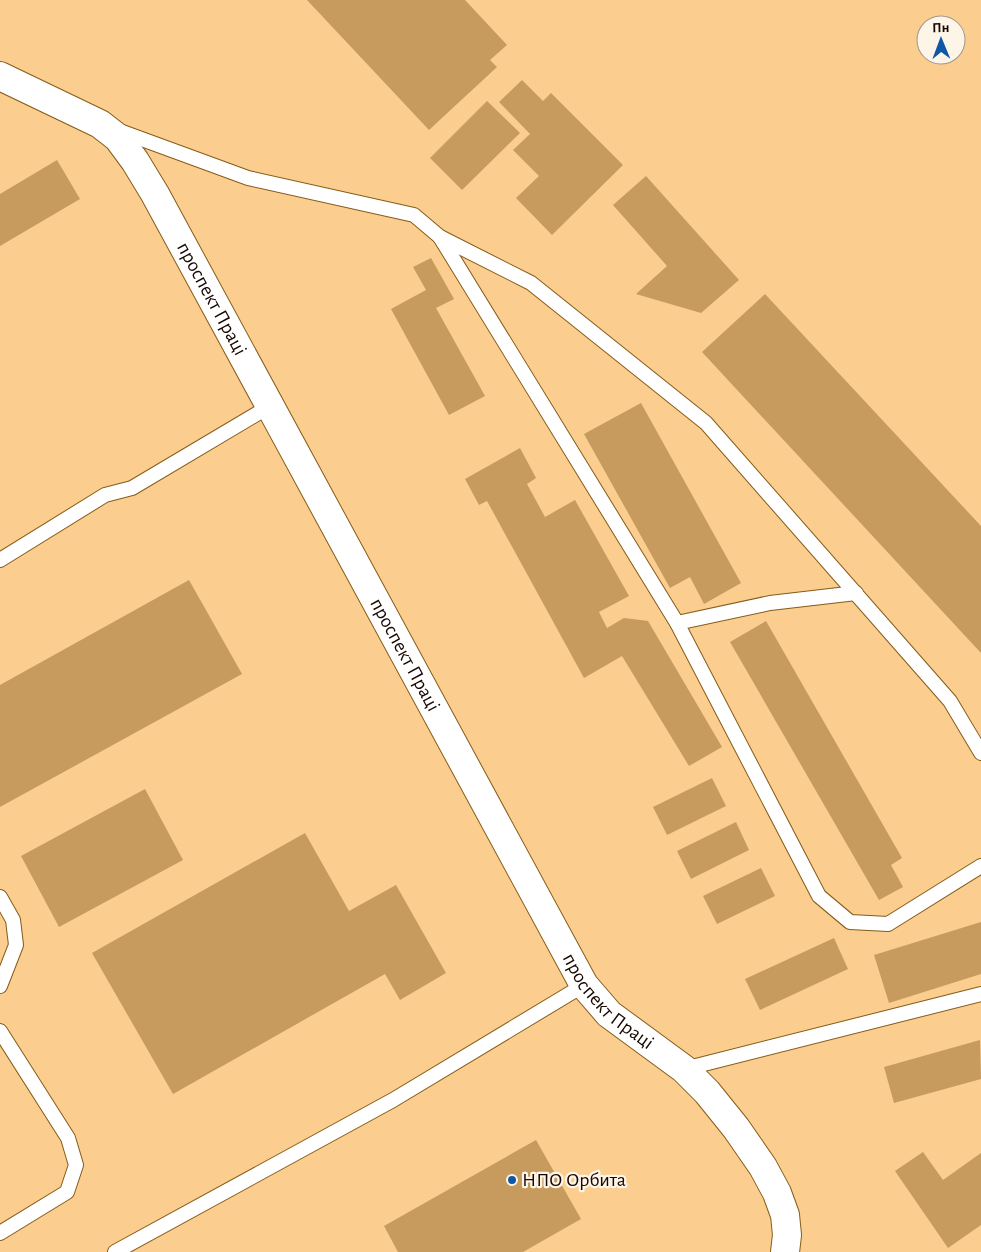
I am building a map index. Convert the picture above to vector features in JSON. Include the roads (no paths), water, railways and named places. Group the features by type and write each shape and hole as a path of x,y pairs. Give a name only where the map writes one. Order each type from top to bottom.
{"street":[{"name":"проспект Праці","path":"0,76 100,124 118,138 136,161 584,985 609,1014 684,1069 707,1092 724,1114 763,1167 776,1193 785,1215 787,1235 785,1252"}],"lane":[{"path":"100,124 248,178 414,215 440,237 531,283 706,422 950,700 981,753"},
{"path":"440,237 677,623 819,896 850,922 888,924 981,866"},
{"path":"0,560 105,495 132,488 270,406"},
{"path":"677,623 770,602 856,593"},
{"path":"0,897 12,920 16,945 0,986"},
{"path":"115,1252 393,1100 584,985"},
{"path":"684,1069 981,994"},
{"path":"0,1031 68,1138 76,1165 66,1192 0,1233"}],"place":[{"name":"НПО Орбита","path":"512,1180"}]}
